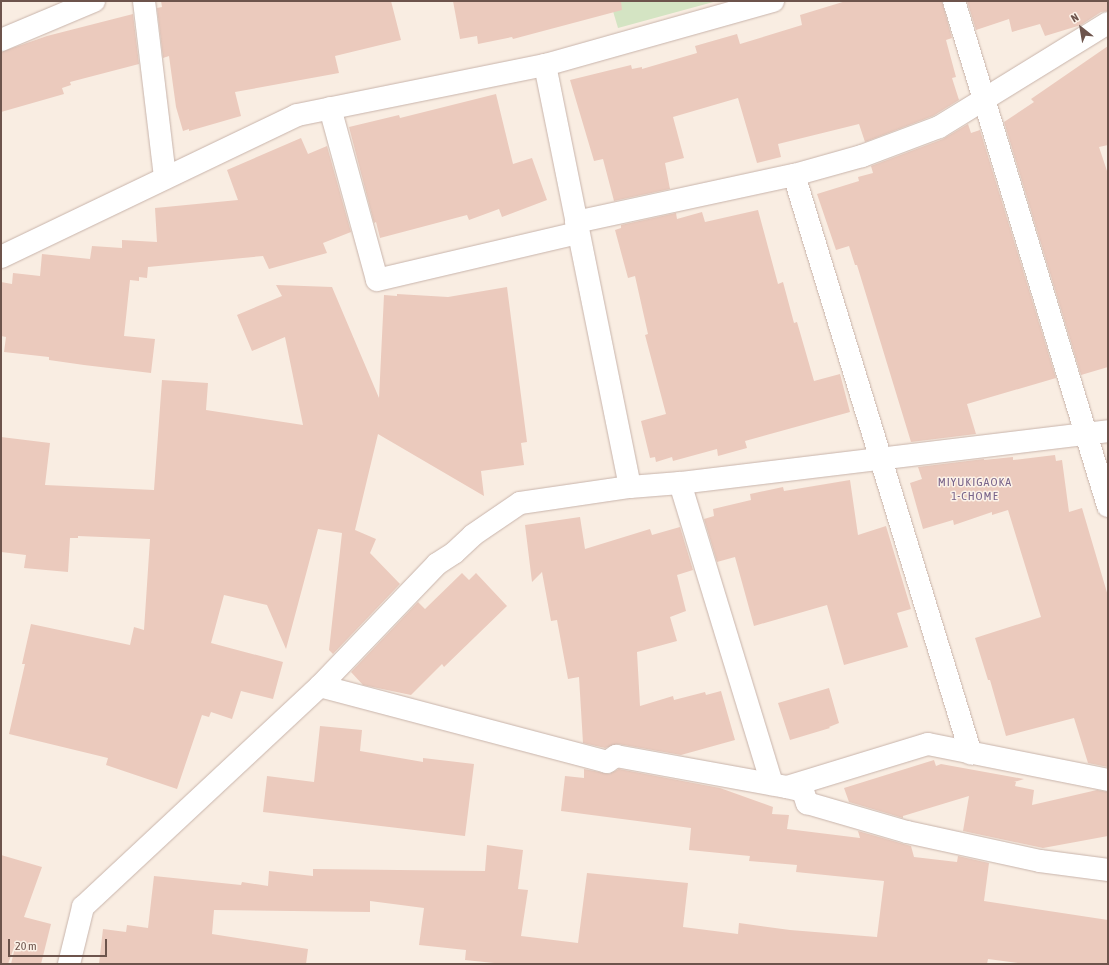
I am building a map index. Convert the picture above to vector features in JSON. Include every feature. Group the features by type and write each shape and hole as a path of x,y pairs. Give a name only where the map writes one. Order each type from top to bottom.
{"street":[{"path":"1,40 94,1"},
{"path":"144,1 165,178"},
{"path":"1,257 297,115 545,65 747,5 773,1"},
{"path":"954,1 1108,506"},
{"path":"330,108 377,280 577,227 794,175 862,156 939,127 1108,23"},
{"path":"545,65 630,487"},
{"path":"794,175 971,754"},
{"path":"69,964 83,907 320,686 438,564 454,553 473,535 520,503 630,487 680,483 1108,431"},
{"path":"680,483 780,785"},
{"path":"320,686 607,762 616,756 780,785 803,791 807,803 907,832 1040,860 1108,870"},
{"path":"780,785 928,744 971,754 1108,780"}],"green space":[{"path":"610,1 717,1 618,28"}],"building":[{"path":"161,1 391,1 401,40 335,56 339,73 235,92 241,116 189,131 189,129 183,131 176,107 169,56 163,58 157,8 162,7"},
{"path":"453,1 621,1 622,10 513,39 512,37 478,44 477,36 460,39"},
{"path":"846,1 942,1 952,38 946,40 956,77 952,78 959,100 933,116 865,142 859,124 778,144 781,157 757,163 738,98 673,117 684,158 665,163 670,189 614,201 603,159 594,161 570,80 631,65 632,69 642,67 642,69 697,53 695,46 737,34 740,44 802,25 800,15"},
{"path":"967,1 1108,1 1108,11 1101,12 1081,25 1045,36 1040,24 1012,32 1009,19 976,30"},
{"path":"133,14 139,64 70,82 71,85 62,88 64,94 1,112 1,52 47,36"},
{"path":"1108,46 1108,145 1099,147 1108,174 1108,367 1081,375 1004,122 1034,102 1031,99"},
{"path":"496,94 513,164 532,158 547,200 502,217 499,209 469,220 467,215 380,238 376,222 374,223 349,127 399,115 400,118"},
{"path":"968,124 971,133 980,130 1056,378 967,404 976,434 911,442 857,265 855,265 849,246 836,250 817,194 859,181 858,177 873,173 871,166 943,139"},
{"path":"301,138 308,154 327,146 351,232 323,243 327,253 269,269 263,256 148,267 147,278 139,277 139,281 130,280 124,336 155,339 151,373 49,360 49,357 4,352 6,337 1,336 1,282 12,284 13,273 40,276 42,254 90,259 92,246 122,248 122,240 157,242 155,208 238,200 227,170"},
{"path":"758,210 778,284 783,282 794,323 797,322 814,381 840,374 850,412 745,441 747,448 718,456 717,449 673,461 672,457 656,462 655,457 650,458 641,421 666,414 645,335 648,334 635,276 628,278 615,230 621,228 621,225 676,213 677,219 702,212 705,222"},
{"path":"276,285 332,287 379,398 384,295 397,296 397,294 448,297 507,287 527,442 521,443 524,465 481,471 484,496 378,434 355,530 376,539 370,553 400,584 333,654 329,650 342,533 318,529 286,649 267,605 224,595 211,643 283,662 273,699 241,691 232,719 211,712 209,717 202,715 177,789 106,765 108,758 9,734 25,664 22,664 31,624 130,645 134,627 144,630 150,539 78,536 78,538 70,538 68,572 24,568 26,555 1,552 1,437 50,443 45,485 154,490 162,380 208,383 206,410 303,425 285,337 252,351 237,315 282,296"},
{"path":"1055,455 1056,461 1062,460 1069,512 1082,508 1108,596 1108,767 1088,763 1074,718 1006,736 990,680 988,680 975,638 1041,617 1008,510 992,515 992,512 954,525 953,520 923,529 910,483 922,479 918,467 984,459 1013,457 1013,460"},
{"path":"850,480 858,535 886,526 911,609 897,613 908,647 844,665 827,605 754,626 735,557 717,562 704,519 714,516 713,509 751,500 750,494 783,487 784,491"},
{"path":"580,517 585,549 650,529 652,535 680,527 693,570 677,575 686,611 670,617 677,641 637,652 640,706 673,696 674,700 705,692 706,695 721,691 735,740 681,755 618,744 605,748 583,743 579,677 568,679 557,620 551,621 542,572 532,582 525,525"},
{"path":"462,573 469,580 476,573 507,606 444,667 442,664 411,695 363,685 351,672 418,602 425,609"},
{"path":"829,688 839,723 829,727 830,728 790,740 778,703"},
{"path":"320,726 362,730 360,751 423,762 423,758 474,764 465,836 263,812 267,776 314,782"},
{"path":"934,760 936,766 941,764 1024,779 1014,782 1016,782 1015,786 1034,790 1032,805 1097,790 1108,792 1108,836 1043,848 963,831 969,796 903,816 903,818 849,802 844,788"},
{"path":"584,769 609,774 619,769 720,788 773,807 772,814 789,815 787,829 860,838 858,831 911,846 914,857 957,862 958,856 989,863 984,901 1108,920 1108,964 1025,964 988,959 987,964 504,964 465,960 466,950 419,945 424,908 370,901 370,912 214,910 212,934 308,949 306,964 99,964 103,929 126,932 127,925 148,928 154,876 241,885 242,882 268,886 269,871 313,876 313,869 485,871 487,845 523,850 518,889 528,890 521,936 578,943 587,873 688,883 683,927 738,934 739,923 790,930 877,937 884,881 796,872 797,865 749,861 750,856 689,850 691,828 561,811 565,776 584,778"},
{"path":"1,855 42,867 24,917 51,924 41,964 11,964 17,939 8,964 1,964"}],"district":[{"name":"MIYUKIGAOKA 1-CHOME","path":"975,490"}]}
